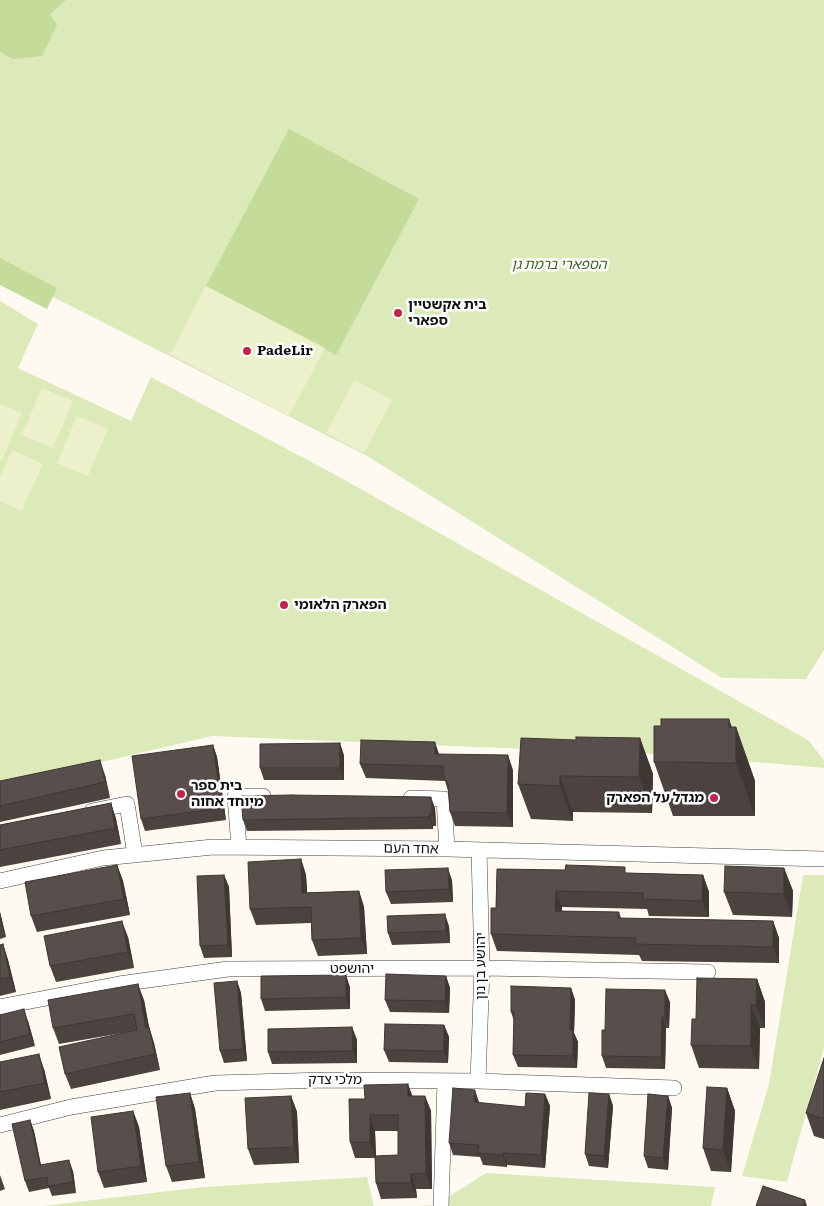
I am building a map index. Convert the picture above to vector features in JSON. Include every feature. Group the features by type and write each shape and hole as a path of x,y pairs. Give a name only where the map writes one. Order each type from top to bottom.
{"street":[{"path":"239,848 235,796 275,796"},
{"path":"394,798 444,799 447,849"},
{"path":"82,814 127,804 135,855"},
{"name":"אחד העם","path":"0,881 103,858 213,847 447,849 824,859"},
{"name":"יהושע בן נון","path":"478,1081 482,968 479,850"},
{"name":"יהושפט","path":"0,1007 119,984 228,970 482,968 708,972"},
{"name":"מלכי צדק","path":"0,1125 71,1107 215,1083 328,1080 478,1081 674,1088"},
{"path":"441,1206 445,1081"}],"green space":[{"name":"הספארי ברמת גן","path":"0,0 824,0 824,650 806,679 722,678 367,456 53,297 0,268"},
{"path":"0,0 66,0 50,14 57,25 42,56 13,59 0,52"},
{"path":"289,129 419,199 336,355 206,286"},
{"path":"0,258 57,288 47,309 0,285"},
{"name":"PadeLir","path":"206,286 325,348 289,416 170,354"},
{"name":"הפארק הלאומי","path":"0,301 38,324 18,368 131,421 151,377 334,474 808,740 824,760 824,768 671,755 212,736 0,786"},
{"path":"354,380 392,400 364,453 326,433"},
{"path":"42,388 73,401 53,448 22,435"},
{"path":"0,404 22,413 2,460 0,460"},
{"path":"77,416 108,429 88,476 57,463"},
{"path":"12,450 43,464 22,511 0,501 0,478"},
{"path":"803,875 824,875 824,1048 787,1182 742,1176 769,1084"},
{"path":"486,1173 715,1187 711,1206 416,1206 436,1205"},
{"path":"367,1177 374,1206 43,1206 203,1187"}],"building":[{"path":"661,719 729,719 729,727 736,727 736,763 654,762 654,726 661,726"},
{"path":"576,737 640,738 639,777 560,776 560,786 518,784 521,738 576,740"},
{"path":"361,740 435,742 435,754 508,755 507,813 450,812 448,784 443,776 443,766 360,764"},
{"path":"340,743 340,768 260,768 260,744"},
{"name":"בית ספר מיוחד אחוה","path":"213,745 222,808 141,819 132,756"},
{"path":"100,760 105,782 0,806 0,781"},
{"path":"241,796 431,797 432,814 429,814 429,817 243,820"},
{"path":"111,803 115,828 0,850 0,825"},
{"path":"301,859 302,893 359,891 361,938 312,940 311,907 250,909 248,862"},
{"path":"117,865 124,899 31,916 25,882"},
{"path":"566,865 625,867 625,873 703,875 702,901 643,899 643,893 556,891 555,911 619,912 618,918 773,921 773,947 635,944 636,938 491,934 491,908 496,908 497,869 565,870"},
{"path":"725,866 784,868 784,894 724,892"},
{"path":"448,868 449,889 386,892 385,870"},
{"path":"224,875 228,945 200,946 197,876"},
{"path":"445,914 446,931 388,933 387,916"},
{"path":"122,921 128,952 50,966 44,936"},
{"path":"3,944 10,977 0,979 0,945"},
{"path":"386,974 446,976 445,1001 385,1000"},
{"path":"346,975 346,997 261,999 261,976"},
{"path":"697,978 757,979 756,1005 751,1005 751,1046 691,1045 692,1019 696,1019"},
{"path":"237,981 243,1049 220,1051 214,983"},
{"path":"138,984 146,1028 149,1027 155,1054 65,1074 59,1047 137,1030 134,1014 53,1028 48,1000"},
{"path":"511,986 571,988 570,1030 573,1030 573,1056 513,1055 514,1012 511,1012"},
{"path":"606,989 665,990 665,1016 662,1016 661,1057 602,1056 602,1030 605,1030"},
{"path":"24,1009 30,1034 0,1042 0,1015"},
{"path":"385,1024 444,1025 444,1051 384,1050"},
{"path":"352,1027 353,1051 268,1052 268,1029"},
{"path":"39,1054 45,1083 0,1092 0,1062"},
{"path":"824,1058 824,1119 806,1113"},
{"path":"408,1084 408,1096 425,1096 426,1173 411,1174 411,1183 376,1183 375,1156 398,1155 398,1115 370,1115 370,1142 350,1142 349,1099 365,1099 364,1085"},
{"path":"707,1087 727,1088 723,1150 703,1148"},
{"path":"453,1088 475,1090 474,1102 525,1107 526,1093 545,1094 541,1155 478,1153 479,1145 449,1143"},
{"path":"190,1093 199,1162 166,1166 156,1097"},
{"path":"589,1093 609,1094 604,1156 585,1154"},
{"path":"648,1094 668,1096 663,1158 644,1156"},
{"path":"291,1096 294,1147 248,1149 245,1098"},
{"path":"133,1111 141,1166 98,1172 91,1117"},
{"path":"30,1120 40,1165 69,1160 73,1182 48,1186 47,1177 25,1181 12,1124"},
{"path":"763,1186 805,1200 803,1206 756,1206"}],"place":[{"name":"בית אקשטיין ספארי","path":"398,313"},
{"name":"PadeLir","path":"247,351"},
{"name":"הפארק הלאומי","path":"284,605"},
{"name":"בית ספר מיוחד אחוה","path":"181,794"},
{"name":"מגדל על הפארק","path":"714,798"}]}
